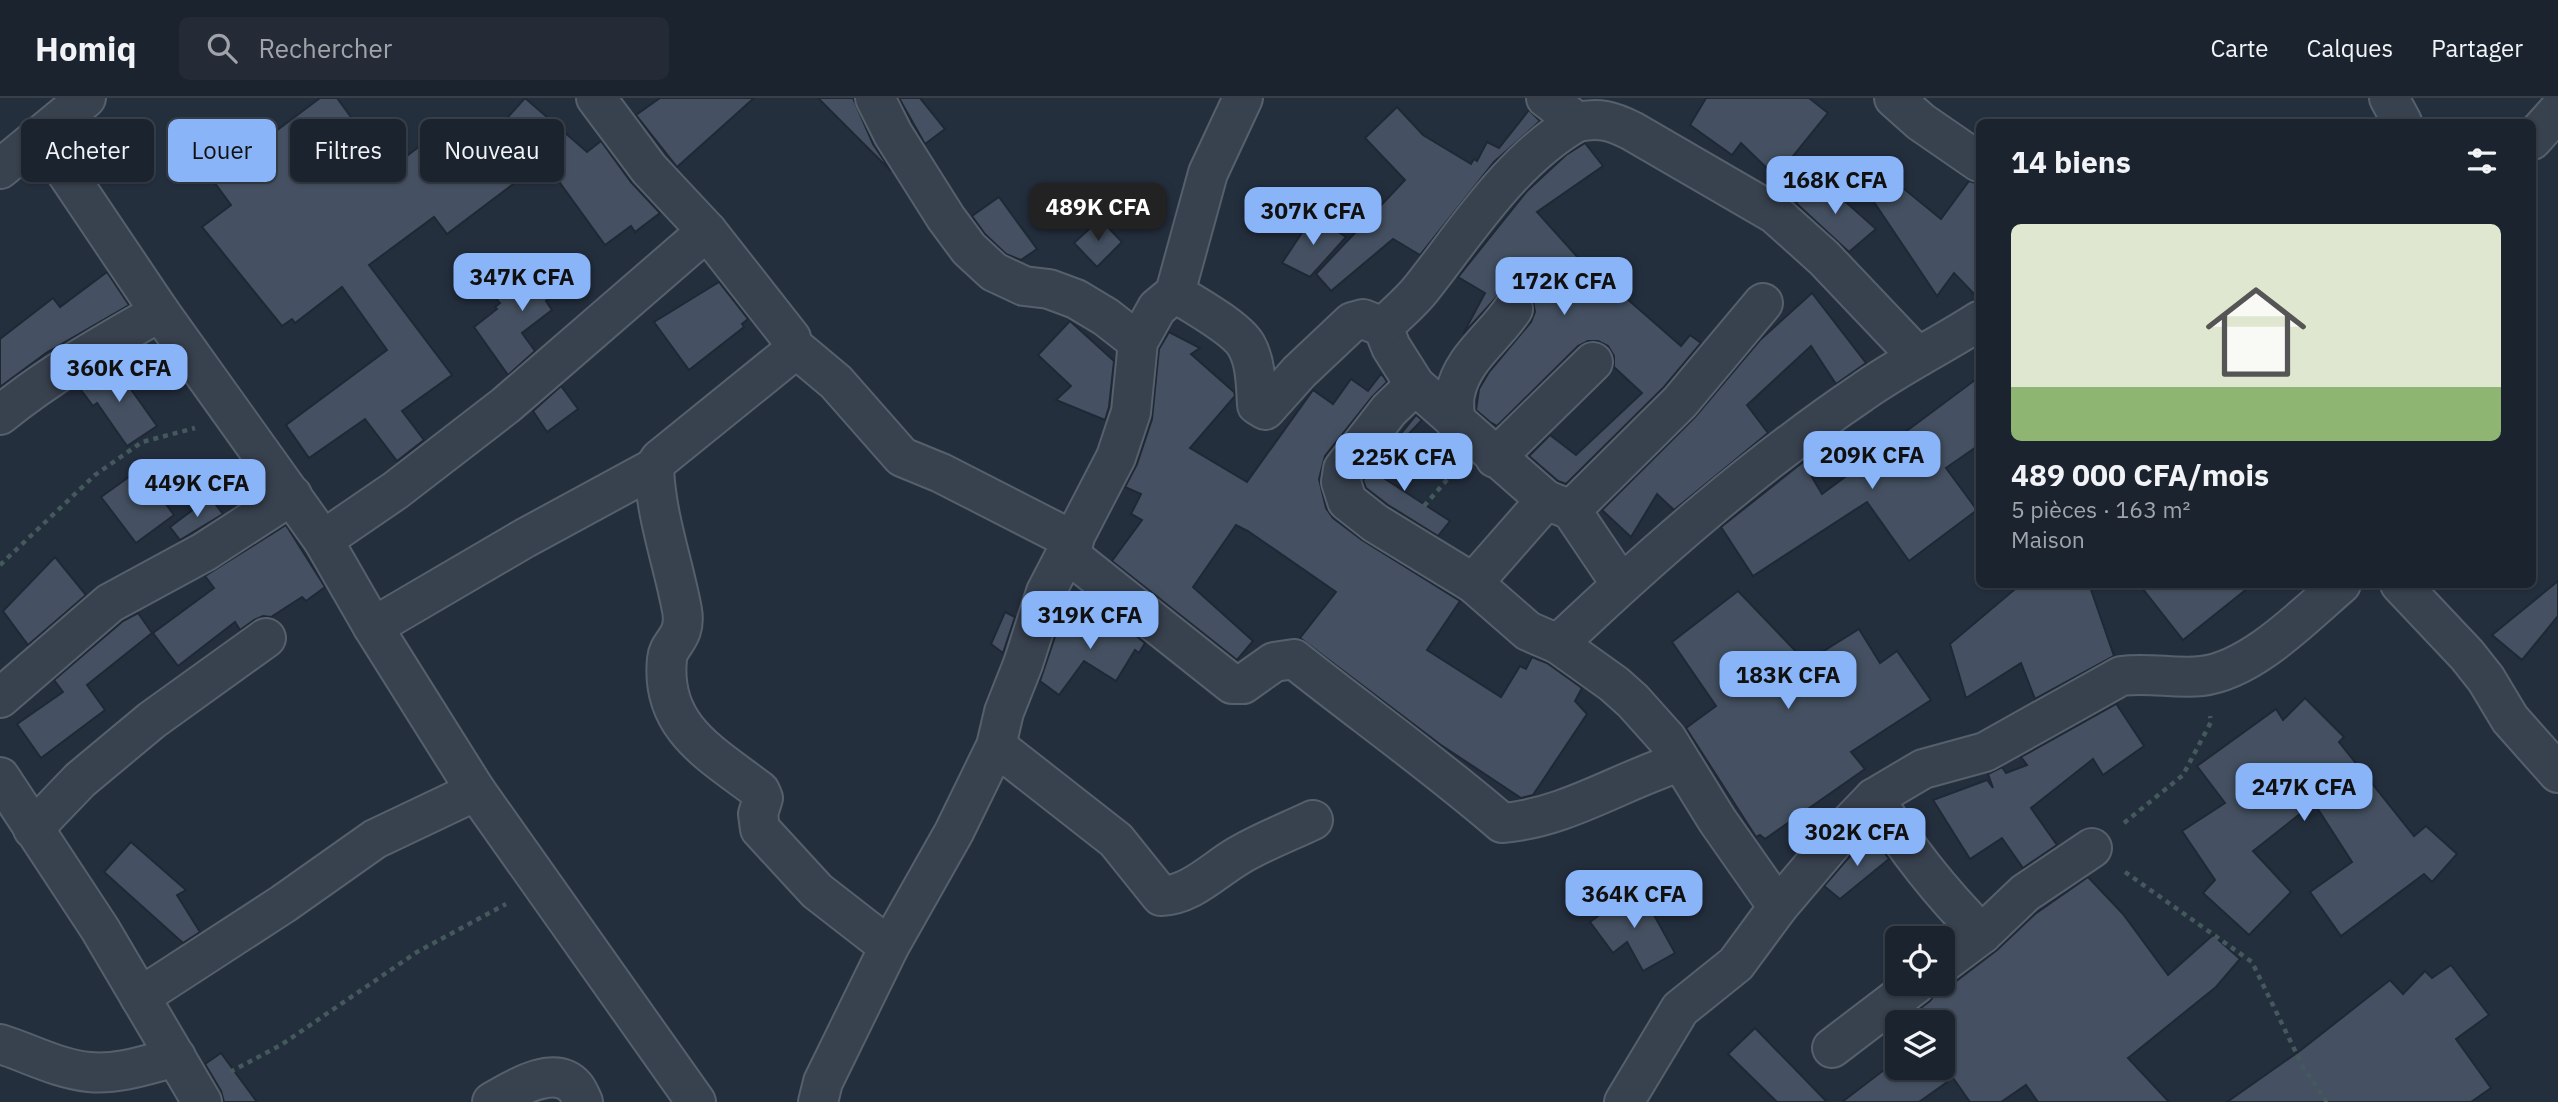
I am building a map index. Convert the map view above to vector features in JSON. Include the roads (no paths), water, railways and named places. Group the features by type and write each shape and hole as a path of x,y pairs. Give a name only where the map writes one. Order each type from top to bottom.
{"street":[{"path":"60,119 86,98"},
{"path":"373,627 525,538 654,468 660,459 791,353 791,338 708,231 649,169 596,98"},
{"path":"874,98 946,218 969,249 994,272 1024,286 1049,289 1076,299 1106,317 1138,342"},
{"path":"818,1102 824,1082 889,947 954,832 996,746 1004,712 1046,592 1116,457 1131,412 1138,342 1157,308 1175,293 1208,173 1243,98"},
{"path":"1546,98 1577,122"},
{"path":"1894,98 1922,122 1976,160"},
{"path":"2389,98 2400,119"},
{"path":"2536,135 2558,111"},
{"path":"1383,327 1419,292 1456,242 1542,145 1577,122 1594,118 1610,120 1735,188 1775,214 1825,258 1918,357"},
{"path":"0,169 21,152"},
{"path":"73,182 160,312 323,540 373,627 476,791 696,1102"},
{"path":"323,540 396,490 506,405 708,231"},
{"path":"1175,293 1211,315 1245,344 1252,359 1257,405 1265,410 1299,372 1352,322 1363,319 1383,327 1391,347 1415,385 1476,441 1558,505 1621,584"},
{"path":"1473,583 1558,505 1680,402 1763,303"},
{"path":"1476,441 1455,394 1467,363 1502,326 1513,309"},
{"path":"0,415 25,395 92,351 160,312"},
{"path":"1558,644 1621,584 1770,461 1860,393 1976,323"},
{"path":"793,346 836,382 902,457 941,473 1070,546 1232,684 1243,684 1274,662 1293,659 1441,771 1502,823 1521,822 1553,813 1680,762"},
{"path":"1476,441 1593,362"},
{"path":"1415,385 1389,410 1340,476 1347,501 1473,583 1528,631 1558,644 1633,701 1667,739 1778,907"},
{"path":"654,468 662,532 683,613 681,636 667,655 666,695 683,729 760,791 763,798 758,814 760,828 802,876 889,947"},
{"path":"0,698 110,603 204,552 292,495"},
{"path":"1624,1102 1681,1009 1723,976 1845,828 1874,798 1923,769 1985,752 2121,676 2146,673 2175,677 2205,676 2257,654 2336,588"},
{"path":"2404,588 2467,655 2486,679 2510,719 2558,773"},
{"path":"33,829 80,780 152,720 266,638"},
{"path":"996,746 1116,840 1161,896 1174,896 1187,890 1239,855 1313,820"},
{"path":"0,777 100,929 201,1099"},
{"path":"140,997 283,904 375,839 476,791"},
{"path":"1874,798 1911,855 1933,883 1982,934"},
{"path":"1955,954 1982,934 2025,893 2092,848"},
{"path":"1832,1048 1900,996"},
{"path":"0,1044 33,1057 90,1073 132,1068 176,1057"},
{"path":"492,1102 517,1088 546,1078 558,1078 575,1086 583,1102"}]}
